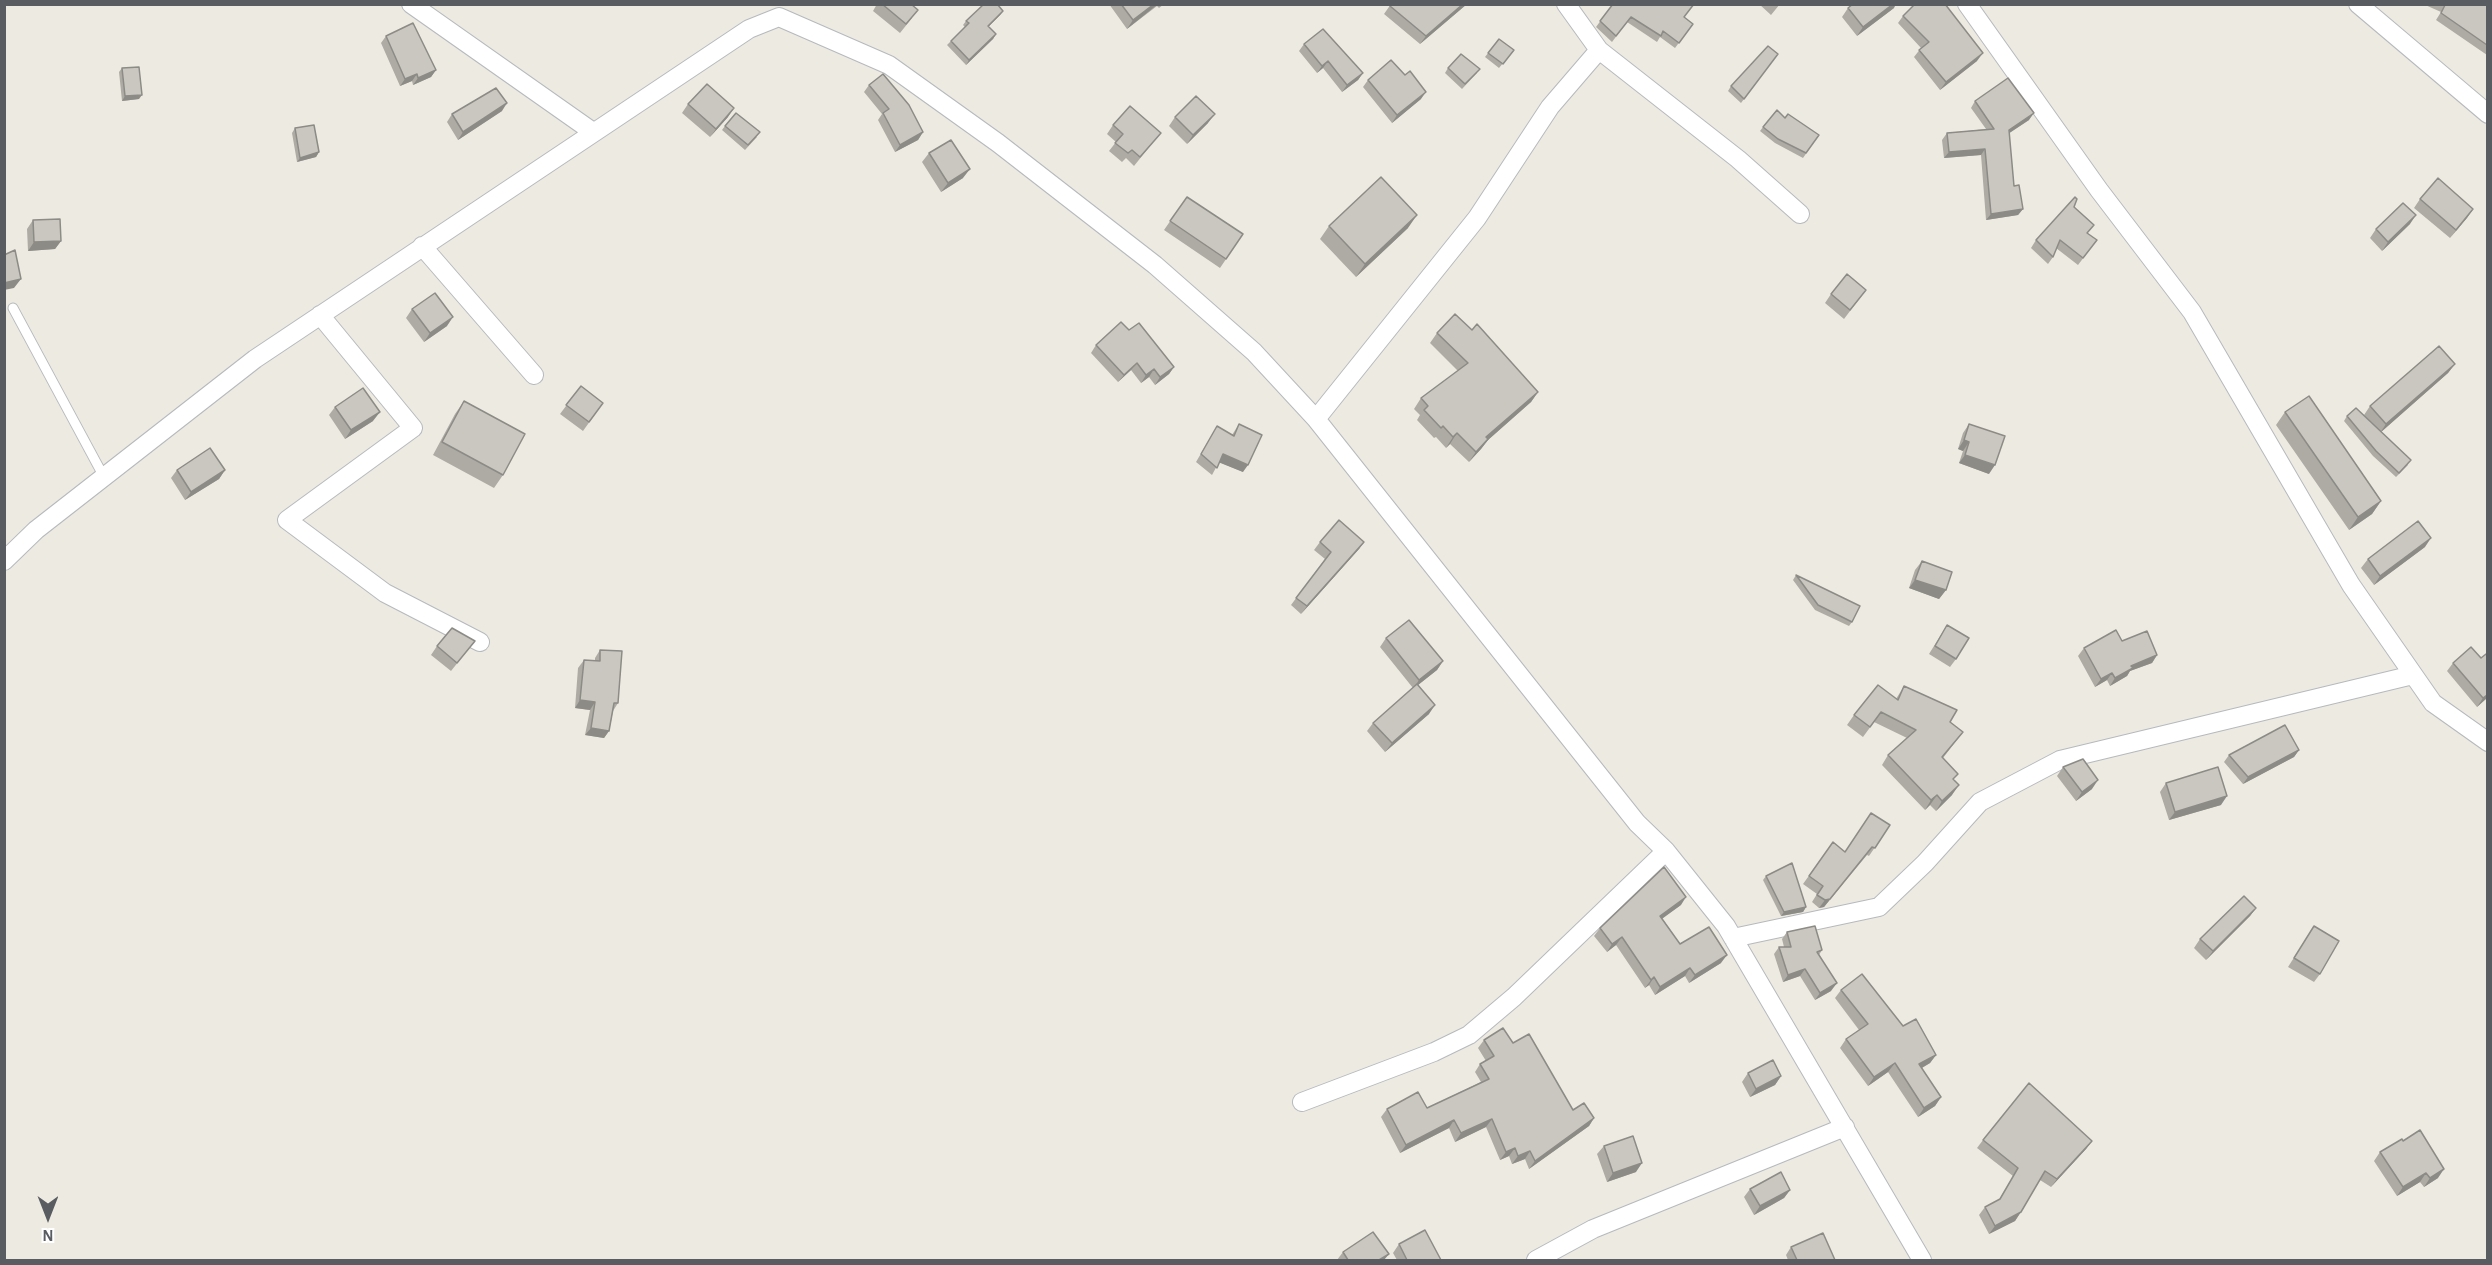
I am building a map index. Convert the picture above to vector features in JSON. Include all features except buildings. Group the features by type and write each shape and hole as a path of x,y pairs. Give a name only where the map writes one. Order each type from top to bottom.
{"street":[{"path":"411,4 593,132"},
{"path":"1566,4 1599,50 1738,159 1800,214"},
{"path":"1967,4 2099,190 2192,312 2351,585 2433,703 2487,742"},
{"path":"2358,4 2487,114"},
{"path":"4,561 36,530 255,359 593,132 749,29 781,11 889,64 998,143 1155,264 1254,352 1316,419 1637,823 1666,851 1733,938 1922,1260"},
{"path":"1316,419 1477,218 1550,107 1599,50"},
{"path":"422,246 534,375"},
{"path":"320,315 412,428 287,520 385,593 480,642"},
{"path":"1733,938 1879,907 1924,863 1980,801 2060,760 2414,675"},
{"path":"1302,1102 1434,1052 1469,1035 1514,997 1666,851"},
{"path":"1536,1260 1593,1229 1845,1127"}],"lane":[{"path":"13,308 104,477"}]}
